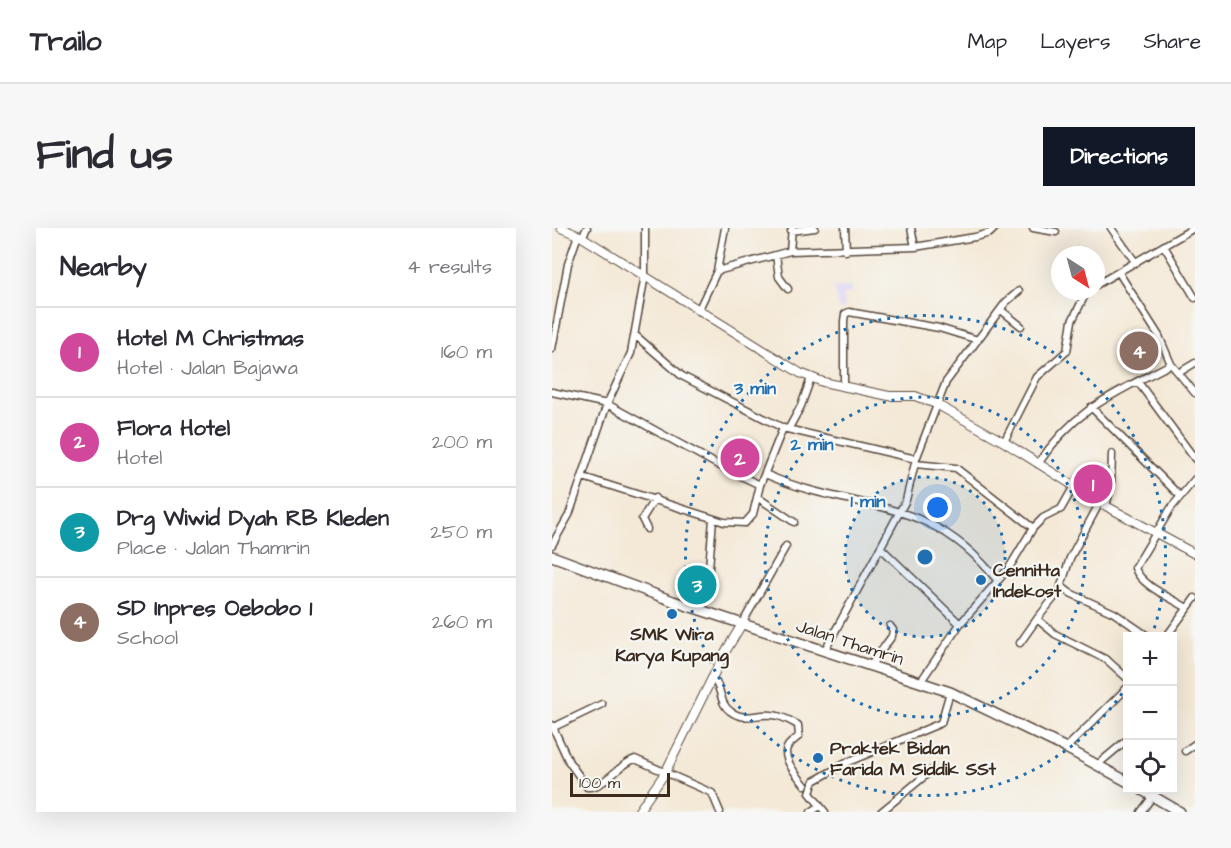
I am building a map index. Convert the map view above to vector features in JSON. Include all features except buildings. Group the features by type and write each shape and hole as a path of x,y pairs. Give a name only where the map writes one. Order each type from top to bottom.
{"main road":[{"name":"Jalan Thamrin","path":"552,556 742,624 950,692 1066,748 1123,779"},
{"path":"1150,794 1180,812"}],"street":[{"path":"561,228 580,236 645,275 698,311 811,378 889,396 915,396 936,404 1004,442 1103,504 1195,554"},
{"path":"552,350 568,264 580,236 587,228"},
{"path":"552,544 569,514 607,404 625,368 635,335 645,275 645,228"},
{"path":"698,311 717,272 725,228"},
{"path":"790,251 791,230 815,228"},
{"path":"845,228 846,251"},
{"path":"911,228 915,247"},
{"path":"717,272 790,251 915,247 975,237 990,233 995,228"},
{"path":"1032,228 1056,232"},
{"path":"1111,228 1136,263"},
{"path":"1105,280 1164,246 1185,230 1194,228"},
{"path":"1164,246 1195,298"},
{"path":"776,255 779,277 788,290"},
{"path":"1119,273 1159,336 1171,364 1180,372 1195,393"},
{"path":"825,650 901,511 936,404 954,369 1019,291"},
{"path":"1004,442 1037,377 1067,351 1072,321 1082,300"},
{"path":"1001,310 1021,326"},
{"path":"844,386 844,321 849,312 939,327 978,340"},
{"path":"635,335 682,376 786,428 916,462 956,468 1033,528"},
{"path":"1180,372 1195,363"},
{"path":"1038,464 1066,427 1091,407 1171,364"},
{"path":"583,477 615,489 655,498 713,519 745,523 753,514 760,485 786,428 801,406 811,378"},
{"path":"1138,382 1195,459"},
{"path":"552,392 607,404 720,466 760,485"},
{"path":"1091,407 1180,496"},
{"path":"1020,643 1062,588 1061,584 1070,558 1103,504 1111,486 1112,454"},
{"path":"765,474 794,486 901,511 923,519 967,546 997,580"},
{"path":"1187,608 1146,582 1135,571 1135,565 1180,496 1195,479"},
{"path":"921,681 960,624 1009,568 1033,528 1043,518 1061,509 1074,486"},
{"path":"757,497 794,522"},
{"path":"647,529 642,519 655,498"},
{"path":"702,610 709,568 713,519"},
{"path":"638,812 665,773 712,678 786,546"},
{"path":"881,548 960,624"},
{"path":"1062,588 1114,613 1143,632"},
{"path":"1169,632 1195,598"},
{"path":"1037,619 1055,634 1107,660 1123,675"},
{"path":"871,665 892,636 890,626"},
{"path":"712,678 718,684 724,705 732,712 747,717 779,716 798,725 799,736 788,745 786,751 790,765 805,785"},
{"path":"825,812 810,793 814,781 848,762 939,724 944,719 950,692"},
{"path":"1066,748 1123,692"},
{"path":"602,704 553,729 569,762 587,787 596,787 626,762 635,759 712,793 720,812"},
{"path":"1097,765 1127,740"},
{"path":"1185,751 1195,744"},
{"path":"882,812 932,770"},
{"path":"1141,812 1153,796"},
{"path":"811,812 820,806"}],"shaded area":[{"path":"834,287 852,287 852,293 843,294 845,308 839,309"}],"place":[{"name":"SD Inpres Oebobo 1","path":"1139,351"},
{"name":"Flora Hotel","path":"740,458"},
{"name":"Hotel M Christmas","path":"1093,484"},
{"name":"Cennitta Indekost","path":"981,580"},
{"name":"Drg Wiwid Dyah RB Kleden","path":"697,585"},
{"name":"SMK Wira Karya Kupang","path":"672,614"},
{"name":"Praktek Bidan Farida M Siddik SSt","path":"818,758"}]}
